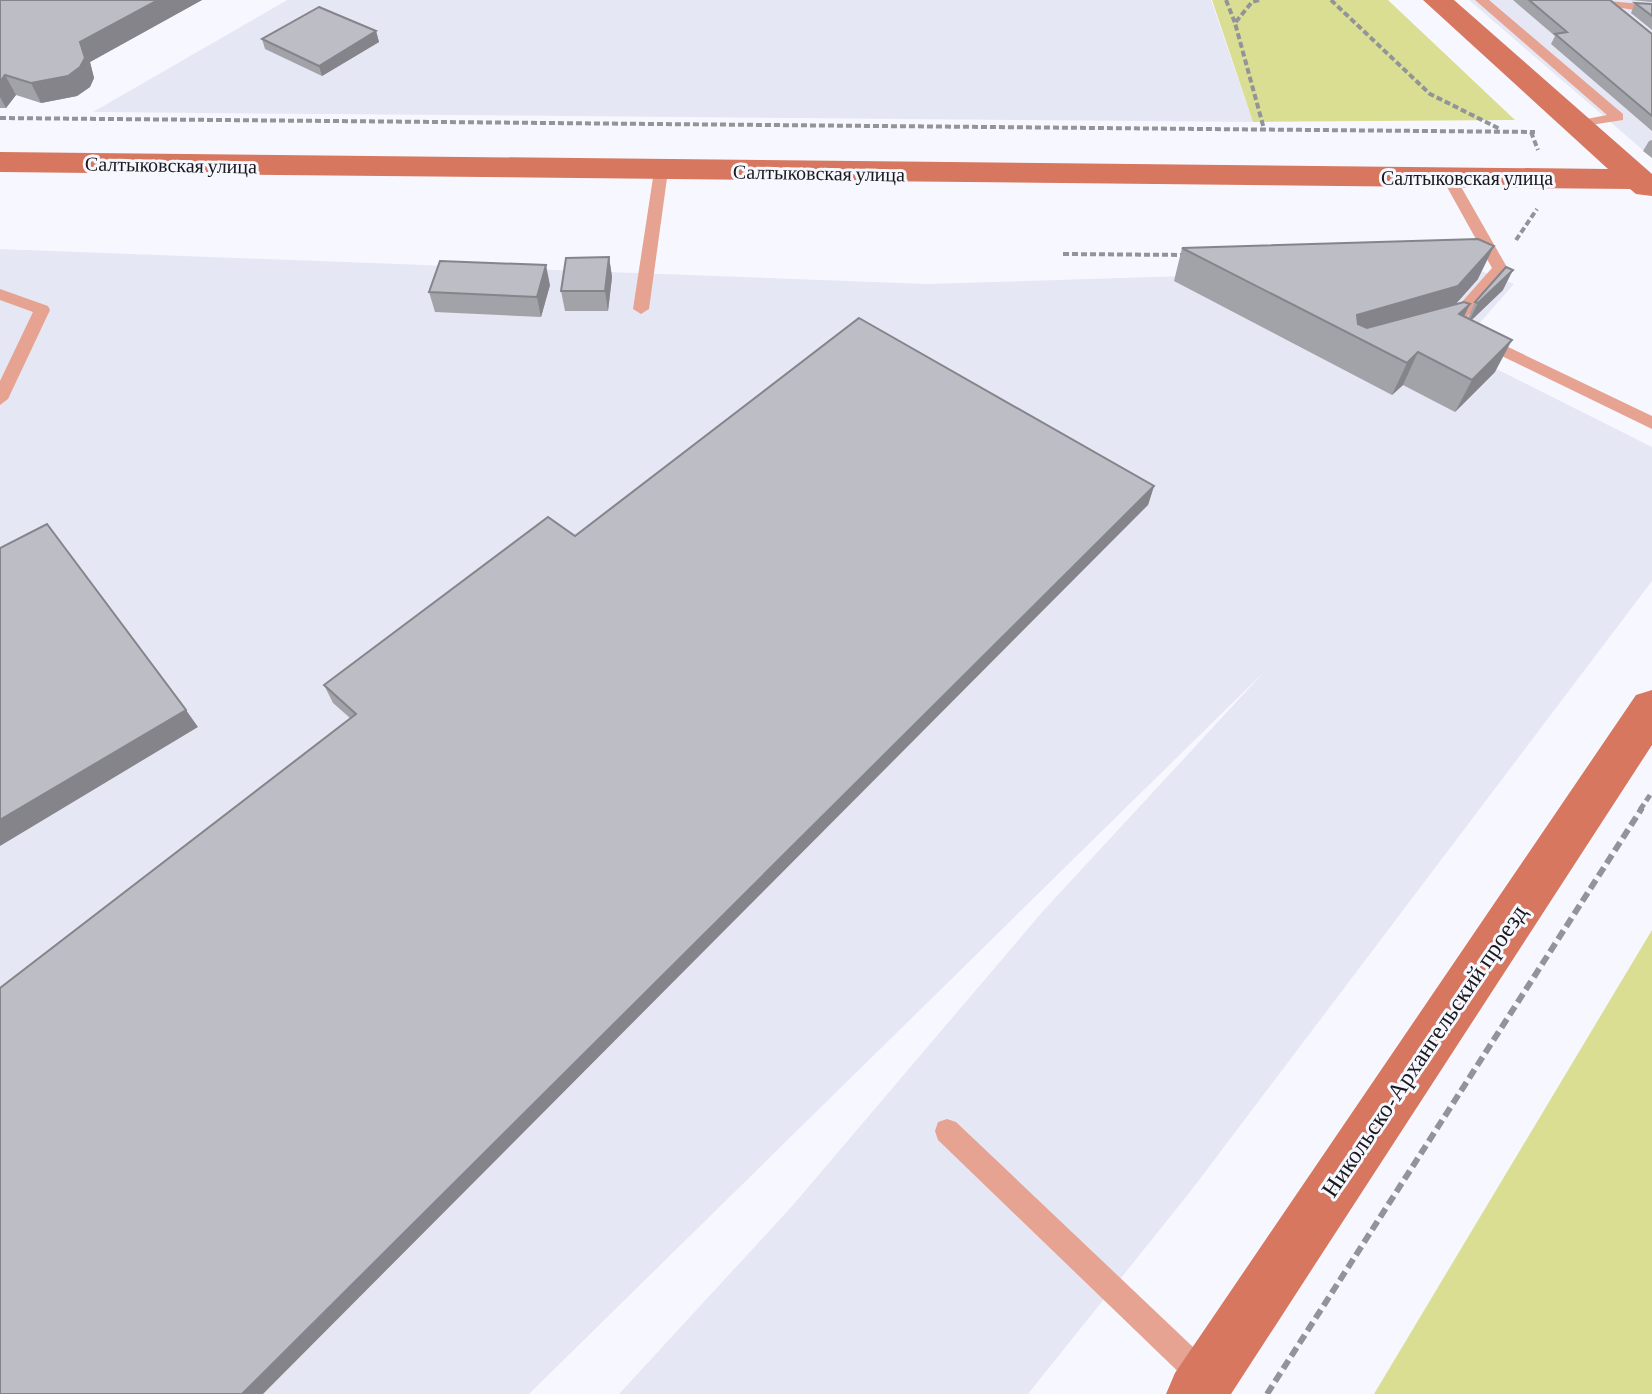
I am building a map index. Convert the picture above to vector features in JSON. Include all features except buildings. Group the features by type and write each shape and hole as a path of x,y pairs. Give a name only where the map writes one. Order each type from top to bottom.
{"street":[{"path":"1437,0 1645,185"},
{"name":"Салтыковская улица","path":"0,163 1449,178 1645,185"},
{"name":"Никольско-Архангельский проезд","path":"1201,1386 1652,708"}],"lane":[{"path":"1481,0 1618,117 1576,125"},
{"path":"1603,1 1652,9"},
{"path":"1603,1 1628,21"},
{"path":"641,309 661,171"},
{"path":"1449,178 1500,269 1444,326 1652,423"},
{"path":"0,294 42,310 0,399"},
{"path":"947,1131 1201,1386"}],"path":[{"path":"1226,0 1264,129"},
{"path":"1235,23 1252,2 1259,0"},
{"path":"1331,0 1430,94 1505,131"},
{"path":"0,118 1542,130"},
{"path":"1531,132 1539,153"},
{"path":"1494,255 1512,245 1545,198"},
{"path":"1063,254 1191,255"},
{"path":"1267,1394 1652,792"}],"shaded area":[{"path":"287,0 1211,0 1253,122 93,112"},
{"path":"1469,0 1652,0 1652,158 1607,119"},
{"path":"0,249 927,284 1471,267 1514,284 1457,349 1652,447 1652,581 1190,1192 1028,1394 619,1394 793,1205 1043,911 1264,672 529,1394 0,1394"}],"green space":[{"path":"1212,0 1388,0 1515,120 1253,122"},
{"path":"1652,930 1652,1394 1374,1394"}]}
